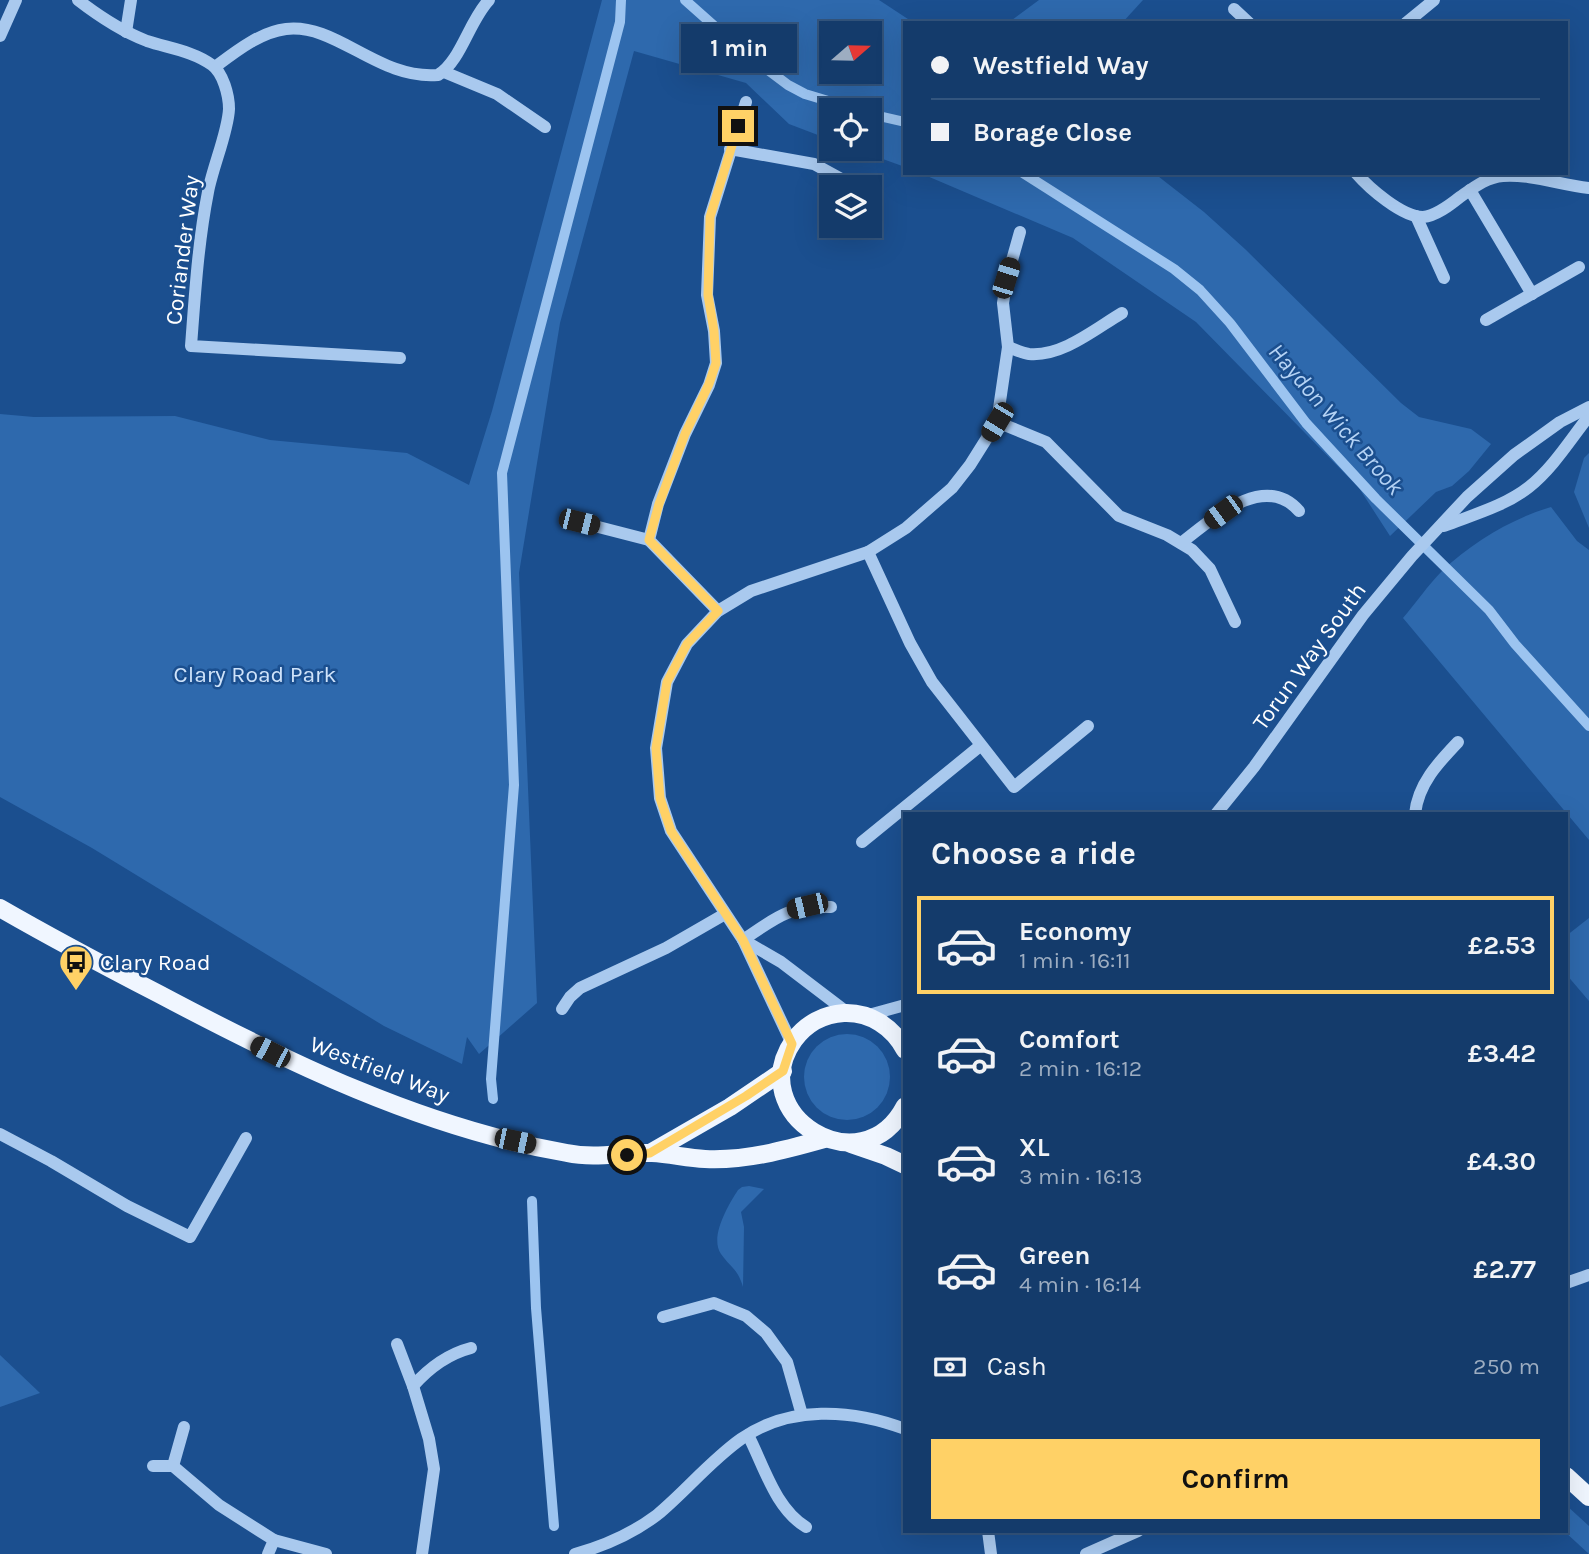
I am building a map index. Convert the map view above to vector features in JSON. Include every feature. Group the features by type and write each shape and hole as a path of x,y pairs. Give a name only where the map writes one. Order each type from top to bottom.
{"main road":[{"name":"Westfield Way","path":"0,908 270,1052 410,1110 495,1137 567,1153 596,1156 650,1153 705,1159 776,1153 824,1139"},
{"name":"Westfield Way","path":"856,1014 818,1020 800,1033 792,1044 783,1071 785,1097 801,1124 824,1139 847,1143 886,1156 903,1165"},
{"path":"856,1014 891,1031 903,1047"},
{"name":"Westfield Way","path":"650,1153 730,1107 783,1071"},
{"name":"Westfield Way","path":"847,1143 883,1132 903,1109"},
{"path":"1568,1478 1589,1497"}],"street":[{"path":"0,36 16,0"},
{"path":"78,0 107,23 201,57 215,67 263,37 283,29 301,29 324,34 365,57 400,71 429,76 444,72 453,61 468,30 489,0"},
{"path":"126,32 131,0"},
{"path":"1408,21 1434,0"},
{"path":"1234,9 1246,21"},
{"name":"Coriander Way","path":"215,67 225,88 229,111 212,170 200,238 191,346 400,358"},
{"path":"444,72 496,94 545,127"},
{"path":"649,540 659,504 685,434 716,363 708,295 710,217 746,102"},
{"path":"730,149 814,164 834,175"},
{"path":"1358,175 1376,193 1416,216 1432,215 1482,182 1503,176 1589,188"},
{"path":"1470,190 1532,294"},
{"path":"1416,216 1444,278"},
{"path":"792,1044 743,940 671,831 660,798 656,748 667,682 687,644 718,611 751,591 868,552 906,528 952,488 970,466 997,422 1008,347 1003,303 1006,278 1020,232"},
{"path":"1486,320 1579,267"},
{"path":"1008,347 1029,354 1056,349 1073,343 1122,313"},
{"name":"Torun Way South","path":"1218,812 1254,767 1363,615 1412,556 1485,479 1535,437 1589,407"},
{"name":"Torun Way South","path":"1436,532 1528,488 1543,474 1589,416"},
{"path":"997,422 1046,442 1119,516 1167,534 1192,550 1210,569 1234,622"},
{"path":"1181,543 1223,512 1256,497 1279,496 1299,511"},
{"path":"579,522 649,540 718,611"},
{"path":"868,552 910,643 932,682 1014,787 1088,726"},
{"path":"1415,812 1421,788 1440,761 1458,742"},
{"path":"862,842 981,747"},
{"path":"743,940 792,910 807,906 831,907"},
{"path":"562,1009 580,988 666,948 725,914"},
{"path":"743,940 781,962 856,1014 903,1004"},
{"path":"0,1134 127,1206 190,1237 246,1138"},
{"path":"1568,1282 1589,1275"},
{"path":"663,1317 714,1303 746,1316 766,1333 788,1362 802,1415"},
{"path":"397,1344 429,1439 434,1469 422,1554"},
{"path":"413,1386 444,1359 471,1348"},
{"path":"576,1554 633,1531 656,1515 712,1462 748,1435 769,1424 802,1415 841,1413 876,1418 903,1428"},
{"path":"173,1466 184,1427"},
{"path":"748,1435 781,1504 793,1519 806,1527"},
{"path":"153,1466 173,1466 219,1505 274,1541 326,1554"},
{"path":"988,1533 991,1554"},
{"path":"1086,1554 1133,1533"},
{"path":"268,1554 274,1541"}],"green space":[{"name":"Clary Road Park","path":"602,0 879,0 911,21 903,21 903,166 882,159 882,98 819,98 819,135 789,124 746,83 634,51 560,323 519,573 537,1003 479,1054 467,1037 462,1064 384,1026 92,848 0,797 0,414 34,417 175,416 270,440 407,453 469,485 492,411"},
{"path":"1039,0 1143,0 1124,21 1011,21"},
{"path":"925,175 1157,175 1245,249 1401,403 1419,417 1471,429 1491,444 1469,471 1452,486 1436,492 1390,536 1359,488 1196,322 1073,238"},
{"path":"1589,453 1589,528 1574,492 1584,458"},
{"path":"1551,507 1577,541 1589,550 1589,840 1403,618 1437,576 1466,550 1507,525"},
{"path":"1589,918 1589,1001 1568,976 1568,934"},
{"path":"847,1034 871,1041 883,1053 890,1077 883,1101 871,1113 847,1120 823,1113 811,1101 804,1077 811,1053 823,1041"},
{"path":"742,1187 764,1189 741,1212 744,1227 743,1287 736,1272 721,1254 717,1239 734,1196"},
{"path":"0,1355 40,1393 0,1407"},
{"path":"1568,1507 1589,1526 1589,1554 1566,1533"}],"waterway":[{"path":"493,1099 491,1079 514,785 502,473 620,22 621,0"},
{"name":"Haydon Wick Brook","path":"685,0 739,48 788,85 819,98"},
{"name":"Haydon Wick Brook","path":"882,117 903,122"},
{"name":"Haydon Wick Brook","path":"1026,175 1174,269 1200,290 1230,323 1306,423 1376,499 1489,610 1515,644 1589,726"},
{"path":"532,1201 536,1308 554,1526"}],"place":[{"name":"Clary Road","path":"76,992"}],"route":[{"path":"627,1155 650,1153 730,1107 783,1071 792,1044 743,940 671,831 660,798 656,748 667,682 687,644 718,611 649,540 659,504 685,434 716,363 707,275 710,217 738,126"}]}
